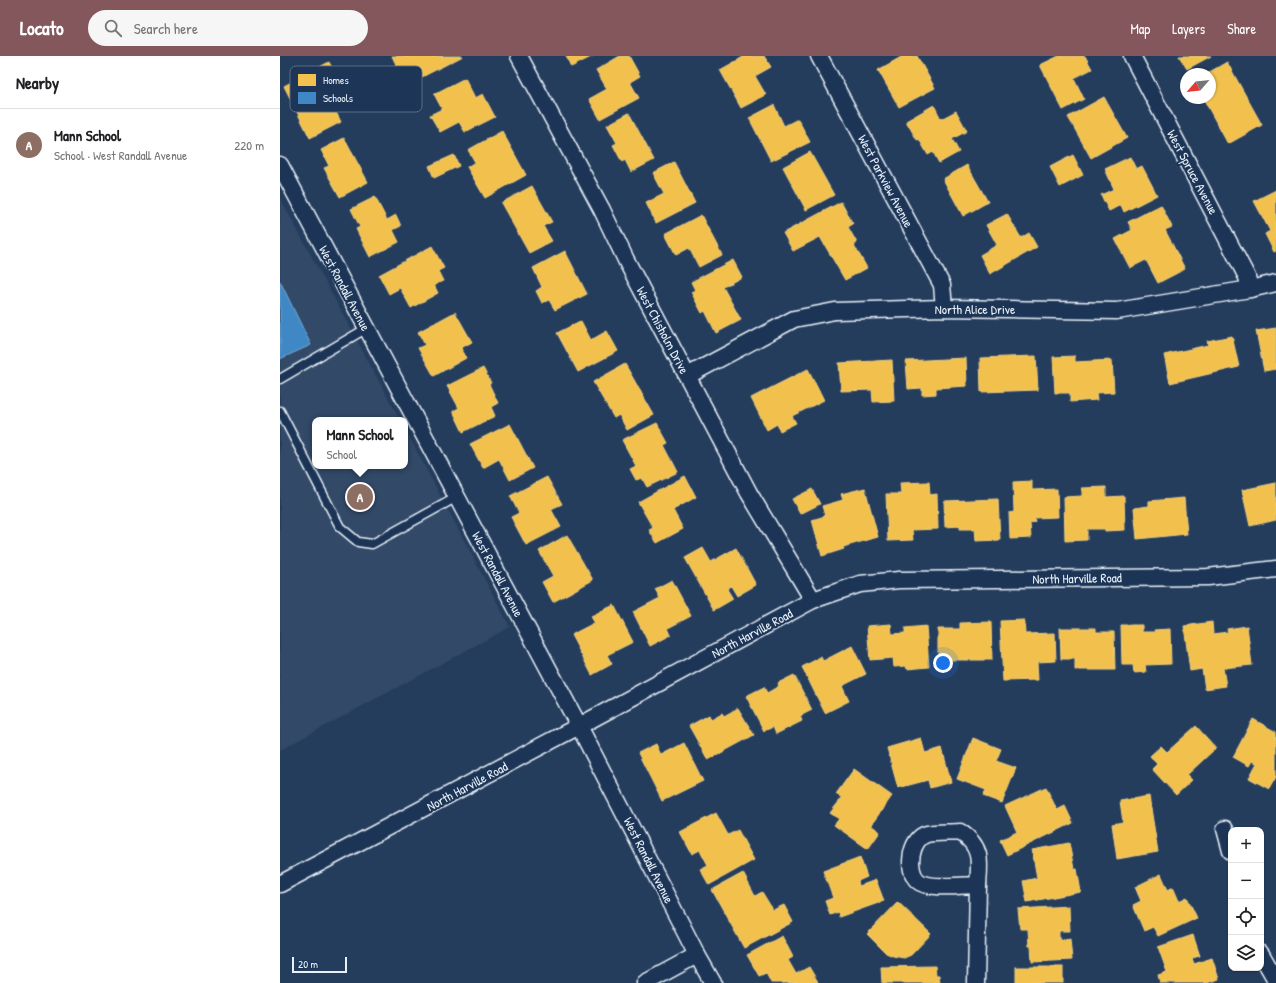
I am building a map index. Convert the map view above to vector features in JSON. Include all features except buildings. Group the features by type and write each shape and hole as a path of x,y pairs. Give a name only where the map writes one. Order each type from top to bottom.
{"street":[{"name":"West Chisholm Drive","path":"519,56 602,210 626,260 749,493 813,600"},
{"name":"West Parkview Avenue","path":"819,56 942,285 944,308"},
{"name":"West Spruce Avenue","path":"1132,56 1247,276 1250,289"},
{"name":"West Randall Avenue","path":"280,165 579,726 697,955 713,983"},
{"name":"North Alice Drive","path":"687,376 794,319 835,311 944,308 1117,311 1250,289 1276,283"},
{"name":"North Harville Road","path":"280,884 813,600 860,584 899,580 1208,577 1276,569"},
{"path":"1225,829 1228,840"},
{"path":"976,983 979,856 976,846 969,838 960,832 925,834 917,841 912,851 910,861 912,872 918,882 930,886 978,885"},
{"path":"645,983 697,955"},
{"path":"1264,959 1276,980"}],"lane":[{"path":"280,379 367,328"},
{"path":"280,411 340,527 358,542 372,544 457,497"}],"shaded area":[{"path":"280,198 398,417 312,417 312,469 408,469 408,435 510,627 280,750"}],"place":[{"name":"Mann School","path":"360,497"}]}
